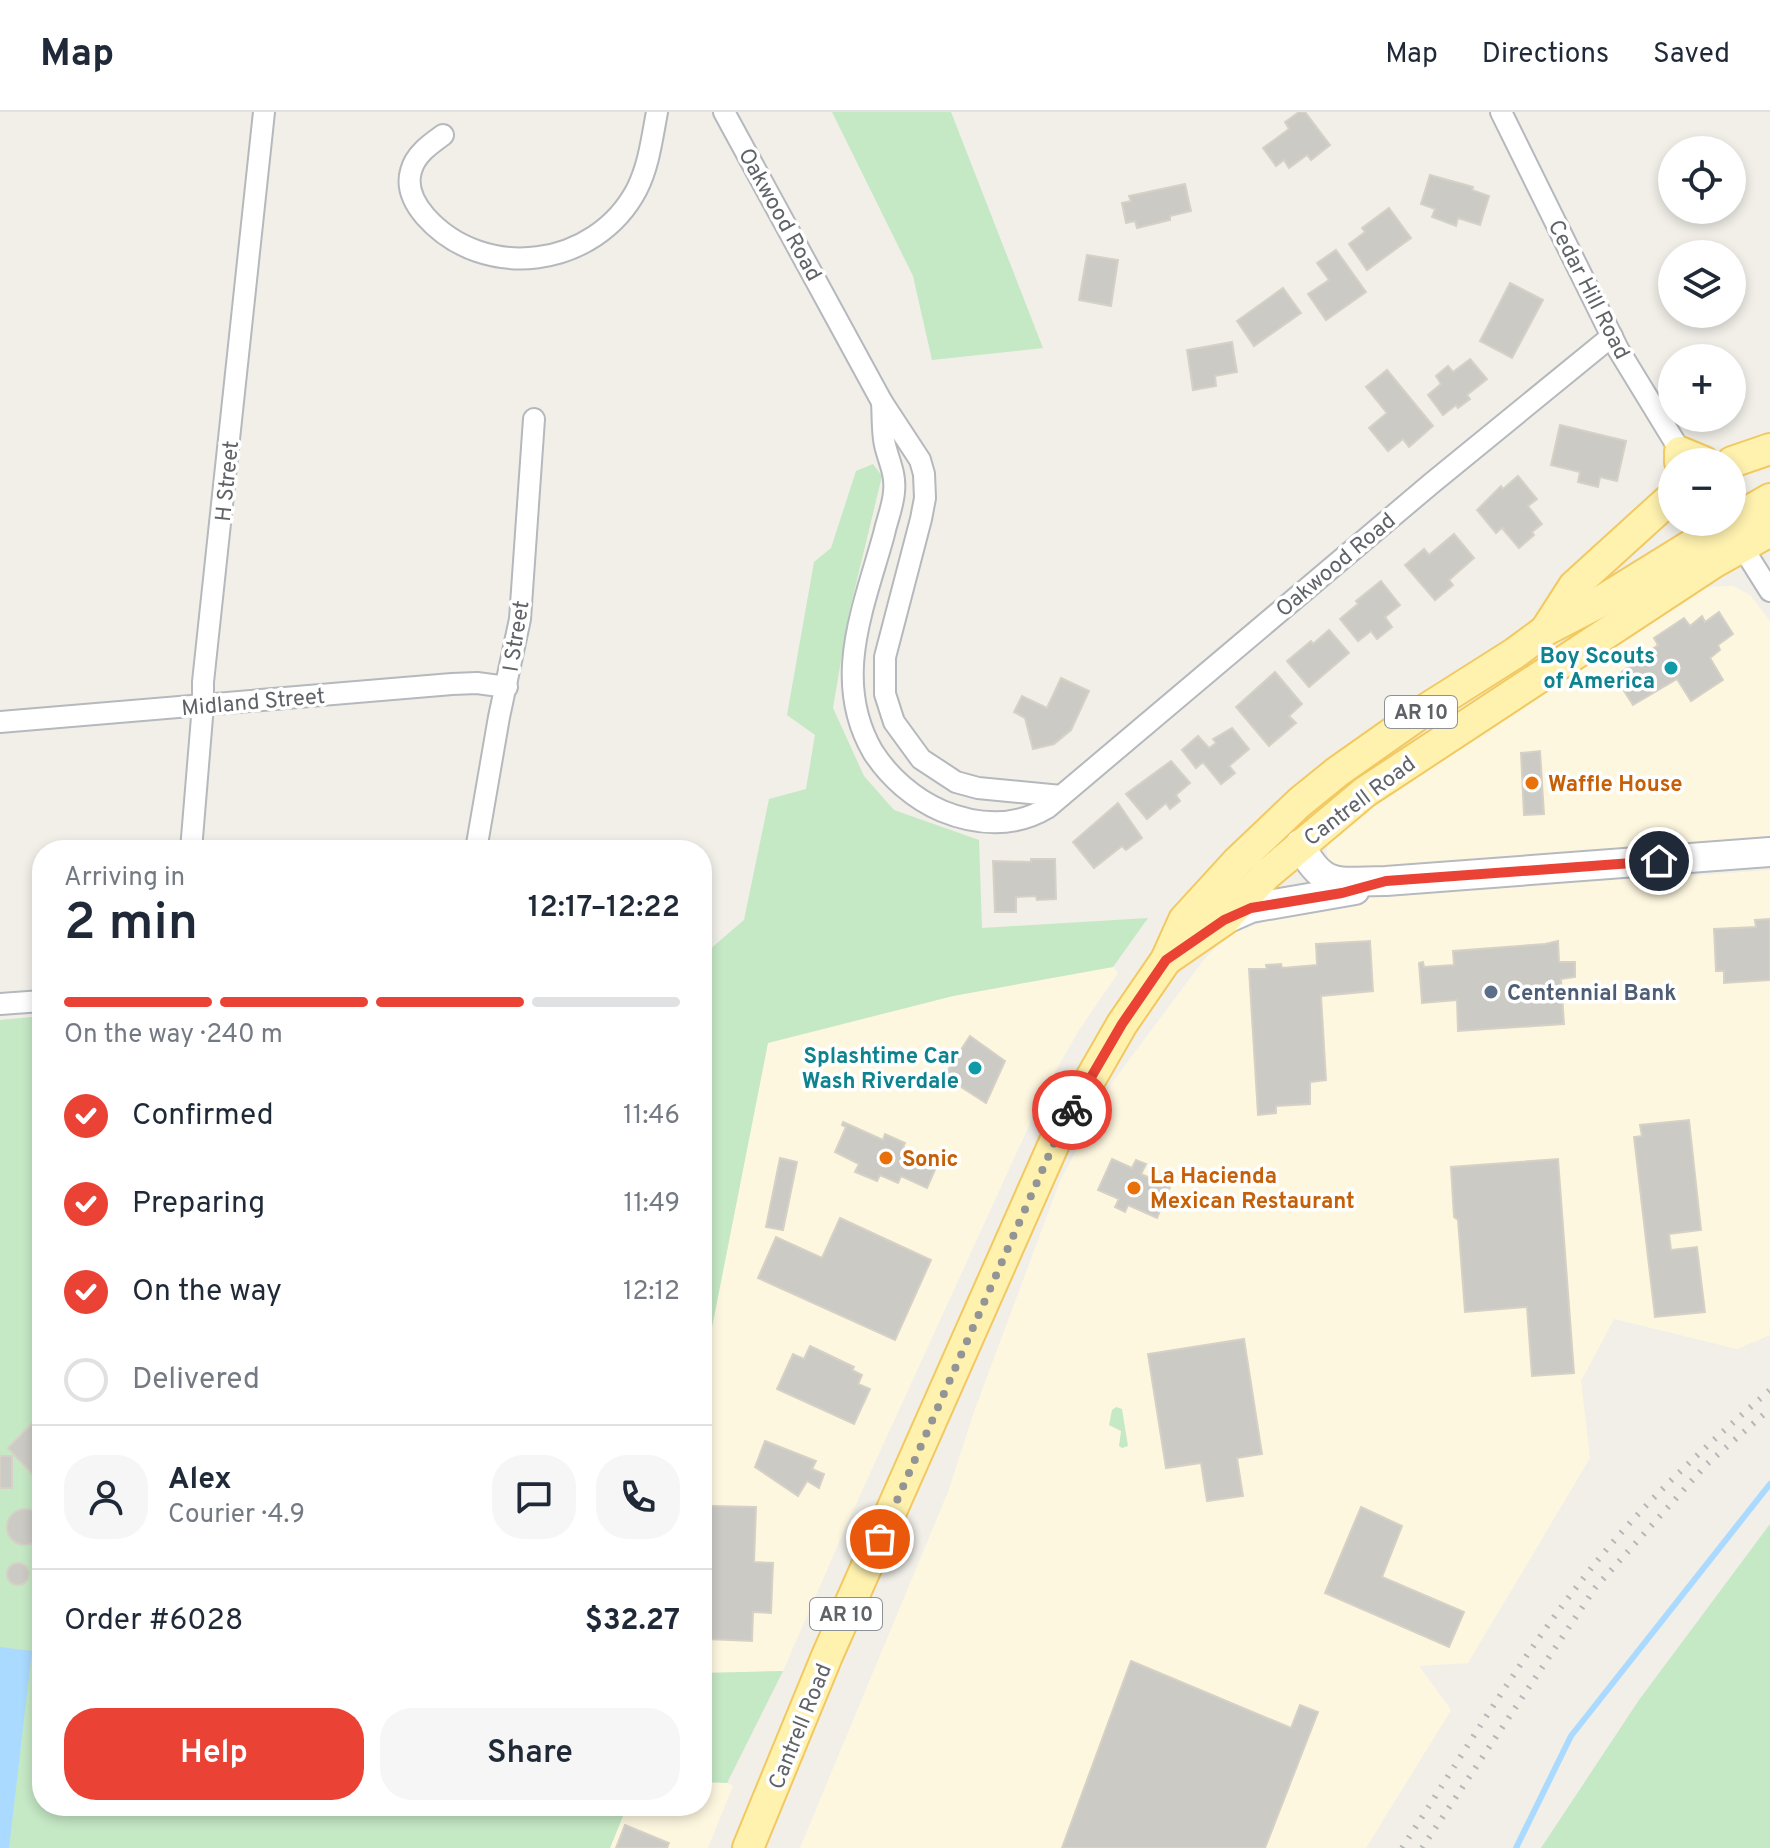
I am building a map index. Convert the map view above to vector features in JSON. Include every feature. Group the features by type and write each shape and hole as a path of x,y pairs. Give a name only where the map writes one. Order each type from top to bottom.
{"main road":[{"path":"1746,457 1770,449"},
{"name":"Cantrell Road","path":"1746,517 1770,499"},
{"path":"1546,630 1574,586 1658,510"},
{"name":"Cantrell Road","path":"1746,528 1770,531"},
{"name":"Cantrell Road","path":"748,1848 827,1656 1056,1139 1122,1024 1166,960 1184,920 1300,802 1366,751 1546,630 1716,536"},
{"name":"Cantrell Road","path":"1166,960 1224,920 1300,844 1365,792 1713,563 1727,536"}],"street":[{"name":"H Street","path":"192,840 204,668 264,112"},
{"path":"443,135 424,149 410,172 410,192 419,209 438,229 475,251 498,258 548,257 585,243 630,202 645,170 657,112"},
{"name":"Oakwood Road","path":"724,112 882,402 914,449 924,474 921,519 885,657 885,694 894,722 921,759 956,782 978,788 1061,796"},
{"name":"Cedar Hill Road","path":"1501,112 1612,336 1681,448"},
{"name":"Oakwood Road","path":"882,402 885,445 891,461 894,494 853,650 852,691 858,717 866,739 893,777 920,800 952,815 996,823 1019,821 1038,813 1061,796 1413,499 1612,336"},
{"name":"I Street","path":"478,840 520,619 534,419"},
{"path":"1737,536 1770,591"},
{"name":"Midland Street","path":"0,722 452,684 507,687"},
{"path":"1300,844 1315,871 1331,881 1386,881 1770,852"},
{"path":"1224,920 1251,908 1342,893 1386,881"},
{"path":"0,1004 32,1002"}],"shaded area":[{"path":"1733,586 1750,595 1770,621 1770,836 1659,846 1662,878 1770,870 1770,1335 1737,1349 1614,1319 1581,1381 1590,1458 1468,1663 1419,1666 1451,1710 1366,1848 800,1848 948,1492 975,1409 1060,1181 1111,1084 1203,961 1226,936 1271,919 1331,908 1326,834 1422,764 1704,587"},
{"path":"1113,967 1118,973 1079,1030 1048,1084 783,1671 712,1673 712,1327 768,1043 953,996"},
{"path":"712,1782 733,1786 708,1848 610,1848 623,1816 712,1816"}],"green space":[{"path":"832,112 951,112 1043,348 932,360 913,276"},
{"path":"873,464 882,476 849,613 833,708 864,776 894,810 979,840 982,928 1148,918 1113,967 953,996 768,1043 712,1327 712,947 744,920 769,799 806,789 815,735 787,715 814,562 831,548 856,471"},
{"path":"32,1017 32,1816 623,1816 610,1848 0,1848 0,1020"},
{"path":"1116,1407 1122,1409 1128,1446 1122,1448 1119,1446 1121,1431 1109,1425 1112,1410"},
{"path":"1770,1524 1770,1848 1541,1848 1639,1700"},
{"path":"783,1671 727,1783 712,1782 712,1673"}],"water":[{"path":"0,1647 32,1651 9,1848 0,1848"}],"building":[{"path":"1299,112 1305,112 1330,145 1311,160 1307,155 1289,168 1284,160 1276,166 1263,148 1289,129 1285,122"},
{"path":"1430,175 1473,187 1472,190 1489,196 1480,225 1458,218 1456,226 1432,217 1435,209 1421,204"},
{"path":"1185,184 1191,211 1137,228 1135,221 1126,223 1122,203 1131,201 1129,196"},
{"path":"1389,208 1411,238 1367,270 1349,244 1365,232 1362,228"},
{"path":"1336,250 1366,292 1326,320 1308,294 1329,280 1317,263"},
{"path":"1087,255 1118,260 1111,306 1079,300"},
{"path":"1510,283 1543,300 1512,358 1480,341"},
{"path":"1283,288 1301,313 1254,346 1237,321"},
{"path":"1232,342 1237,372 1215,376 1216,386 1193,390 1187,350"},
{"path":"1470,359 1487,379 1467,395 1470,399 1443,415 1428,395 1441,384 1436,376 1448,366 1453,372"},
{"path":"1387,370 1433,426 1409,447 1403,439 1388,451 1369,428 1387,413 1366,387"},
{"path":"1560,425 1626,441 1617,481 1600,477 1598,487 1578,482 1580,472 1551,465"},
{"path":"1518,476 1537,499 1528,506 1542,524 1519,548 1502,528 1496,533 1477,510 1501,486 1503,489"},
{"path":"1454,534 1474,558 1449,580 1453,585 1435,600 1405,565 1424,549 1429,555"},
{"path":"1381,581 1400,605 1385,617 1392,627 1377,639 1371,631 1358,641 1340,619"},
{"name":"Boy Scouts of America","path":"1719,612 1733,634 1718,645 1720,650 1710,658 1723,680 1691,701 1677,679 1633,705 1615,677 1658,645 1654,638 1684,618 1690,626 1702,616 1705,622"},
{"path":"1329,630 1349,653 1309,687 1287,661"},
{"path":"1275,672 1302,704 1289,716 1296,723 1269,746 1236,707"},
{"path":"1061,678 1089,691 1071,730 1054,744 1033,749 1025,718 1014,712 1022,696 1047,708"},
{"path":"1232,728 1249,749 1229,766 1235,773 1221,784 1203,762 1196,768 1182,750 1198,736 1209,748 1216,743 1213,739"},
{"name":"Waffle House","path":"1540,751 1544,814 1524,815 1521,753"},
{"path":"1171,761 1190,783 1176,795 1180,801 1170,809 1166,803 1147,819 1126,794"},
{"path":"1118,803 1142,838 1126,850 1122,846 1094,868 1073,842"},
{"path":"1031,859 1055,859 1056,899 1016,897 1016,912 995,912 993,861 1031,862"},
{"path":"1770,919 1770,980 1724,983 1724,971 1716,971 1714,929 1756,927 1755,920"},
{"path":"1370,941 1373,991 1321,996 1326,1080 1310,1082 1310,1104 1276,1106 1276,1113 1258,1115 1249,969 1267,969 1266,965 1281,964 1282,968 1317,965 1316,944"},
{"name":"Centennial Bank","path":"1558,941 1559,962 1575,962 1575,977 1561,979 1564,1024 1458,1031 1457,1000 1422,1003 1419,963 1423,962 1424,967 1454,965 1453,951"},
{"name":"Splashtime Car Wash Riverdale","path":"970,1036 1005,1061 986,1103 944,1076"},
{"path":"1689,1120 1701,1230 1669,1234 1671,1250 1697,1247 1705,1312 1655,1317 1634,1137 1642,1136 1640,1125"},
{"name":"Sonic","path":"843,1122 883,1140 885,1134 905,1143 903,1147 938,1163 927,1188 901,1176 898,1183 880,1175 877,1181 855,1172 859,1164 835,1152 846,1127 842,1125"},
{"path":"780,1158 797,1162 783,1230 766,1227"},
{"name":"La Hacienda Mexican Restaurant","path":"1112,1159 1132,1168 1136,1160 1146,1164 1141,1174 1170,1187 1157,1218 1128,1205 1125,1212 1115,1207 1119,1199 1098,1190"},
{"path":"1558,1159 1574,1373 1532,1376 1527,1307 1465,1312 1451,1167"},
{"path":"840,1218 931,1260 895,1340 758,1278 776,1237 822,1258"},
{"path":"1244,1339 1262,1454 1237,1458 1243,1496 1207,1501 1201,1463 1166,1468 1148,1354"},
{"path":"810,1346 854,1367 852,1370 862,1375 858,1384 870,1389 854,1424 777,1389 793,1354 804,1359"},
{"path":"32,1424 32,1474 8,1448"},
{"path":"765,1441 816,1461 812,1469 824,1474 819,1488 807,1481 798,1496 755,1467"},
{"path":"0,1456 12,1456 12,1488 0,1488"},
{"path":"712,1506 756,1507 754,1562 773,1563 771,1613 753,1612 752,1641 712,1639"},
{"path":"1361,1507 1402,1526 1382,1577 1464,1612 1449,1647 1325,1593"},
{"path":"25,1509 32,1511 32,1543 25,1545 13,1539 7,1527 13,1515"},
{"path":"18,1563 26,1566 29,1574 26,1582 18,1585 10,1582 7,1574 10,1566"},
{"path":"1131,1661 1291,1728 1300,1705 1318,1712 1265,1848 1062,1848"},
{"path":"625,1825 669,1843 667,1848 616,1848"}],"waterway":[{"path":"1516,1848 1571,1736 1770,1484"}],"railway":[{"path":"1402,1848 1518,1669 1593,1566 1700,1452 1770,1390"},
{"path":"1422,1848 1595,1588 1707,1464 1770,1409"}],"way so far":[{"path":"880,1539 1056,1139 1072,1110"}],"place":[{"name":"Boy Scouts of America","path":"1671,668"},
{"name":"Waffle House","path":"1532,783"},
{"name":"Centennial Bank","path":"1491,992"},
{"name":"Splashtime Car Wash Riverdale","path":"975,1068"},
{"name":"Sonic","path":"886,1158"},
{"name":"La Hacienda Mexican Restaurant","path":"1134,1188"}],"route":[{"path":"1072,1110 1122,1024 1166,960 1224,920 1251,908 1342,893 1386,881 1659,861"}]}
